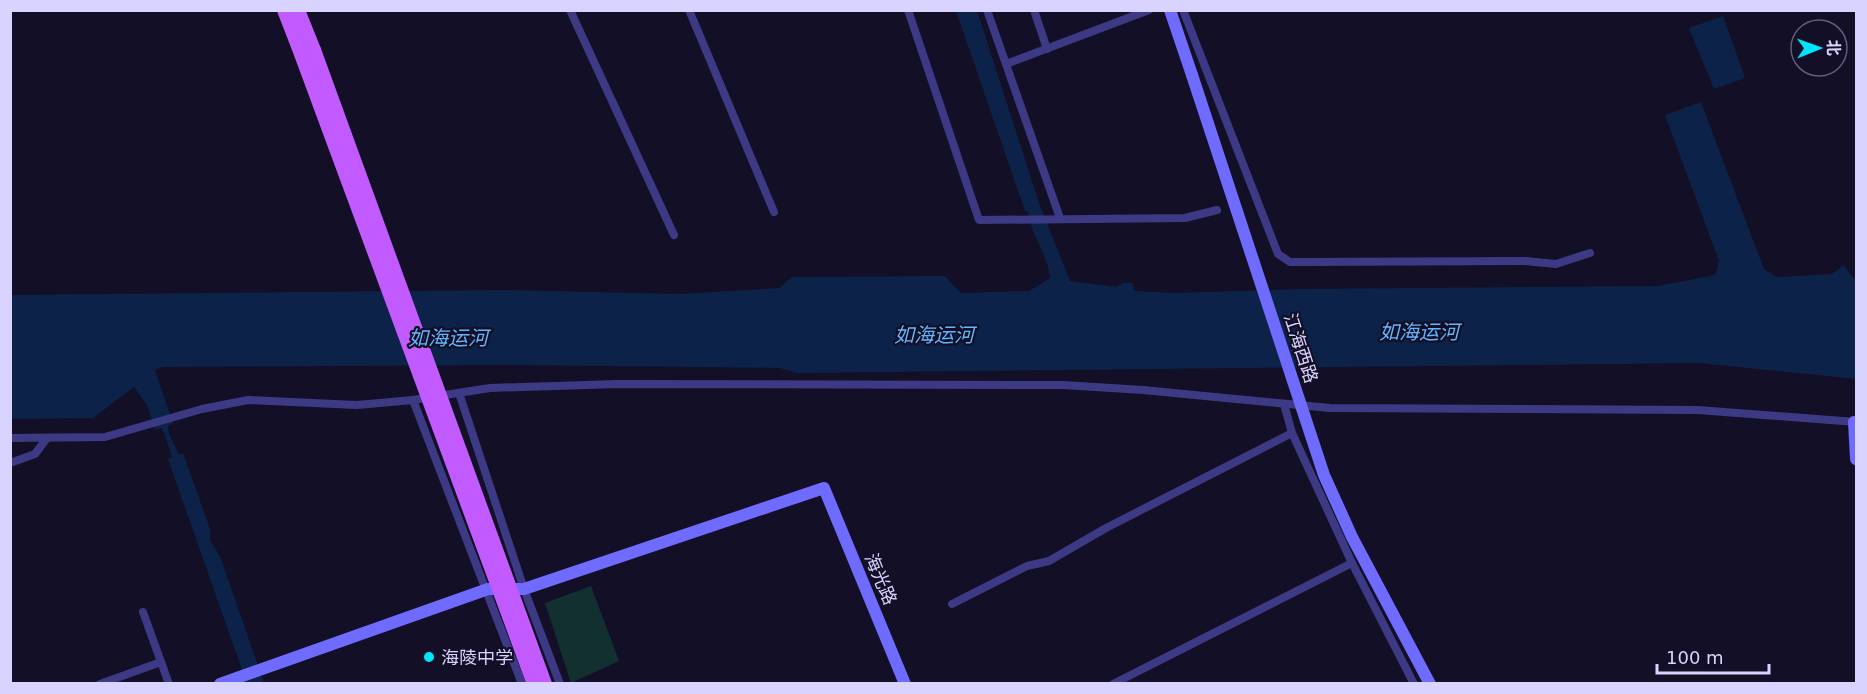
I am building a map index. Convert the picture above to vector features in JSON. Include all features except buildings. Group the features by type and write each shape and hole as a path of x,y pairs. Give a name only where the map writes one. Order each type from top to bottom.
{"main road":[{"path":"284,10 307,52 545,684"},
{"path":"298,10 307,52 534,684"}],"street":[{"path":"570,10 674,236"},
{"path":"689,10 774,212"},
{"path":"908,10 979,220 1185,218 1217,210"},
{"path":"987,10 1060,218"},
{"path":"1034,10 1047,49"},
{"path":"1006,64 1149,10"},
{"name":"江海西路","path":"1170,10 1324,475 1352,537 1430,684"},
{"path":"1183,10 1278,254 1283,259 1302,262 1526,261 1556,264 1590,253"},
{"path":"10,438 105,437 202,409 248,400 357,405 413,400 490,388 617,384 1063,385 1330,408 1698,410 1855,422 1857,459"},
{"path":"459,393 524,589 560,684"},
{"path":"413,400 445,490 488,589 522,684"},
{"path":"1284,404 1292,433 1352,563 1414,684"},
{"path":"952,604 1027,566 1049,561 1106,528 1292,433"},
{"path":"10,463 35,454 47,438"},
{"name":"海光路","path":"524,589 824,488 905,684"},
{"path":"1113,684 1352,563"},
{"path":"220,684 488,589 524,589"},
{"path":"143,612 169,684"},
{"path":"100,684 161,662"}],"green space":[{"path":"591,586 619,661 571,683 545,603"}],"water":[{"name":"如海运河","path":"977,10 1039,203 1070,281 1116,287 1123,283 1132,283 1135,291 1172,293 1300,289 1658,286 1715,275 1719,261 1665,115 1701,102 1764,269 1777,277 1832,274 1844,265 1852,277 1856,278 1856,379 1700,363 797,373 780,368 506,365 163,367 155,370 173,423 168,426 169,434 179,455 183,453 210,529 210,540 220,556 264,683 247,684 168,459 172,457 167,437 161,428 155,430 147,405 134,387 93,418 11,419 10,295 504,290 679,294 779,288 792,277 945,276 961,293 1029,291 1050,278 1049,270 1032,229 1028,212 1025,211 956,11"},
{"path":"1723,16 1745,78 1714,89 1689,28"}],"waterway":[{"path":"165,433 172,454"}],"place":[{"name":"海陵中学","path":"429,657"}]}
